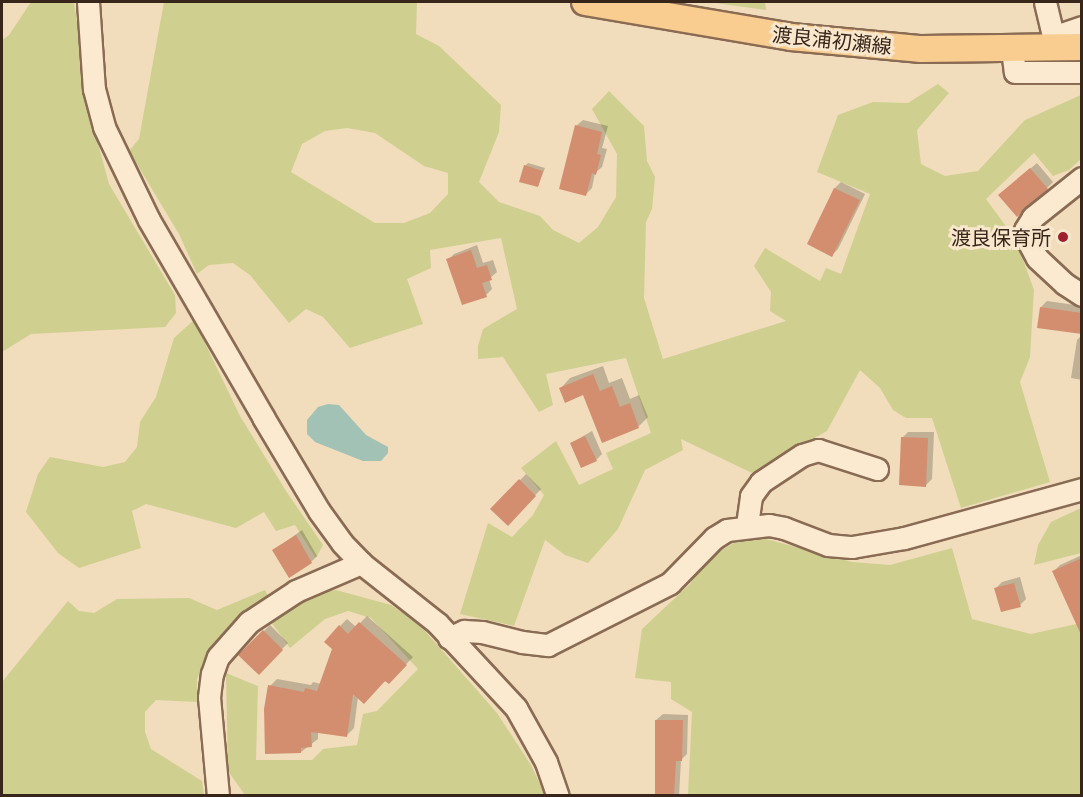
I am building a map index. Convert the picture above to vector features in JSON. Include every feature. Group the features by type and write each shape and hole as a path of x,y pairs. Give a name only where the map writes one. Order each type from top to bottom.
{"main road":[{"name":"渡良浦初瀬線","path":"585,2 791,37 921,49 1012,49 1055,43 1082,47"}],"street":[{"path":"88,2 94,89 104,127 149,220 318,511 361,563 437,623 516,708 546,762 558,795"},
{"path":"1046,2 1055,43 1082,27"},
{"path":"1012,49 1015,72 1082,72"},
{"path":"1082,178 1033,217 1026,230 1028,241 1037,258 1065,285 1082,295"},
{"path":"747,525 751,496 761,483 802,455 818,450 877,470"},
{"path":"449,638 464,631 482,632 522,642 548,645 670,583 714,538 727,530 747,525 784,528 828,545 852,547 904,538 1082,489"},
{"path":"218,795 209,697 212,674 218,657 249,622 296,591 361,563"}],"green space":[{"path":"31,2 74,2 92,122 109,184 175,295 176,313 165,327 31,334 2,352 2,40 9,35"},
{"path":"164,2 417,2 416,34 439,46 501,105 499,132 479,182 499,202 540,216 553,230 579,243 598,227 616,197 617,154 592,109 609,91 644,126 647,161 655,177 652,209 646,222 644,298 663,359 786,321 770,311 771,292 754,266 765,248 820,281 826,268 841,274 870,194 817,172 838,115 873,102 908,103 938,84 949,93 917,130 921,164 945,176 978,171 1025,120 1081,95 1081,159 1069,170 1053,176 1034,153 986,199 1016,240 1034,290 1030,357 1020,382 1050,482 961,508 932,418 906,418 893,410 880,388 860,370 827,431 752,473 681,439 683,450 645,470 618,529 588,563 565,555 545,540 514,626 460,614 488,523 512,537 533,515 544,495 521,468 556,441 579,485 613,469 606,453 651,433 626,358 546,374 553,405 539,412 503,357 478,359 478,346 483,329 517,309 501,238 430,250 431,268 407,279 423,324 350,348 323,317 306,309 289,323 250,275 233,263 209,265 197,274 179,234 129,151 139,139","holes":["347,128 375,133 424,166 448,173 448,194 430,213 404,223 375,223 291,172 302,144 325,131"]},
{"path":"708,2 765,2 766,10"},
{"path":"194,320 240,416 286,491 323,545 316,558 295,525 276,531 264,512 236,528 146,504 132,511 141,548 79,568 58,553 26,512 38,474 50,457 103,467 125,462 137,447 140,422 156,397 174,338"},
{"path":"1081,508 1081,553 1034,565 1038,545 1051,522"},
{"path":"745,536 766,539 852,562 890,565 952,548 972,619 1031,634 1081,623 1081,795 688,795 692,712 671,699 671,682 635,678 642,629 690,584 705,561"},
{"path":"265,590 270,599 211,649 197,679 197,702 156,700 145,712 145,732 151,749 202,781 204,795 2,796 2,682 68,601 79,611 94,613 117,599 189,598 217,610"},
{"path":"336,590 391,605 419,624 497,713 531,765 545,795 245,795 228,771 226,673 258,686 256,760 312,760 323,749 357,745 363,714 377,711 418,669 371,618 348,611 325,619 290,648 271,622 313,594"}],"shaded area":[{"path":"328,404 339,405 366,435 388,447 388,453 381,461 363,461 315,442 307,434 307,420 318,407"}],"building":[{"path":"575,125 602,132 597,154 601,155 596,175 592,173 586,196 559,189"},
{"path":"524,165 543,171 538,187 519,182"},
{"path":"1030,168 1048,189 1017,217 998,195"},
{"path":"834,188 860,200 832,257 807,244"},
{"path":"471,250 477,268 487,265 492,280 482,283 487,297 462,305 446,259"},
{"path":"1040,307 1082,313 1082,334 1037,328"},
{"path":"593,374 600,391 612,386 620,407 630,403 639,428 602,443 583,395 565,403 559,388"},
{"path":"585,436 597,461 581,468 570,443"},
{"path":"901,437 928,438 926,487 899,485"},
{"path":"519,479 536,496 508,526 490,509"},
{"path":"296,535 312,563 289,578 272,550"},
{"path":"1082,558 1082,637 1052,571"},
{"path":"1014,583 1021,607 1001,612 994,588"},
{"path":"359,622 407,665 389,684 385,681 364,704 353,694 347,737 311,732 312,747 301,748 301,753 265,754 264,709 268,685 304,692 305,688 317,691 332,649 324,642 339,625 348,634"},
{"path":"263,630 283,650 259,675 238,655"},
{"path":"655,720 683,720 682,761 676,761 674,795 655,795"}],"place":[{"name":"渡良保育所","path":"1063,237"}]}
